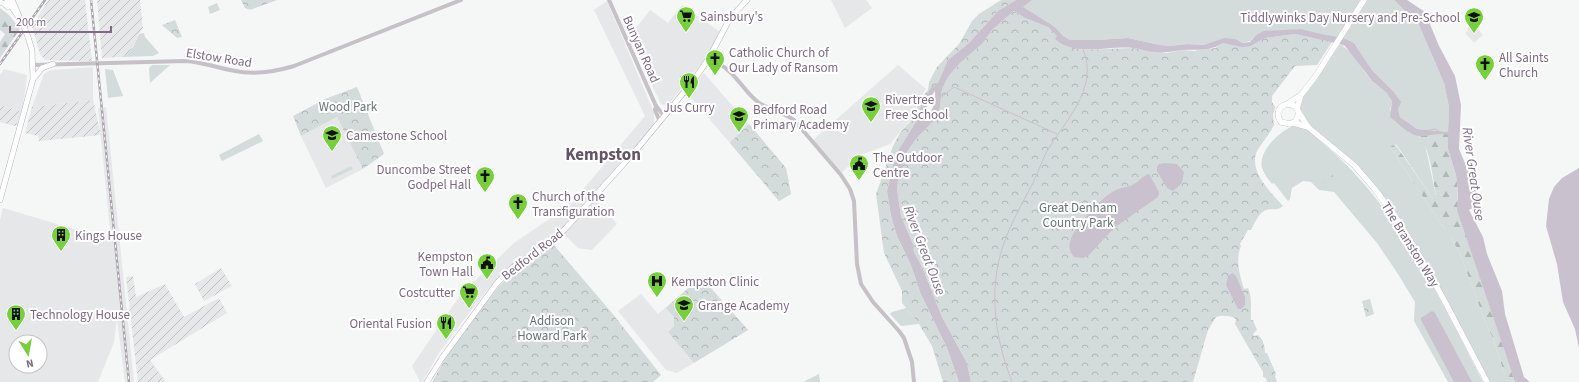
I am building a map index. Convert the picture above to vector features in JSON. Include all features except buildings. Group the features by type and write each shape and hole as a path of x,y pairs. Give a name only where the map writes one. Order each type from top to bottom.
{"highway":[{"path":"1301,95 1296,121 1293,123 1284,123 1278,116 1281,107 1301,95 1364,0"},
{"path":"1287,104 1291,104 1298,111"},
{"name":"The Branston Way","path":"1298,111 1308,127 1354,165 1395,216 1439,291 1487,382"},
{"name":"The Branston Way","path":"1293,123 1308,127"}],"main road":[{"path":"7,0 22,22"},
{"path":"0,200 33,79 32,50 12,0"},
{"path":"16,0 22,22"},
{"name":"Bedford Road","path":"427,382 442,358 493,287 512,268 553,240 565,229 660,122 709,58 730,18 747,0"},
{"path":"0,2 5,4 15,13"},
{"path":"33,79 42,68 53,64"}],"street":[{"name":"Elstow Road","path":"33,65 185,61 197,62 248,73 278,71 461,0"},
{"name":"Bunyan Road","path":"609,0 656,106 664,116"},
{"path":"709,58 724,66 761,105 794,120 846,182 854,201 856,264 861,284 868,296 904,338 912,362 914,382"},
{"name":"Bunyan Road","path":"656,106 660,122"}],"shaded area":[{"path":"48,0 85,0 92,61 45,60 40,54 32,26"},
{"path":"97,0 140,0 143,28 127,55 121,57 102,58"},
{"path":"831,0 866,0 872,8 845,28"},
{"path":"1016,0 1032,0 1023,7 1052,25 1063,36 1070,40 1128,38 1170,46 1187,44 1204,45 1224,38 1236,39 1242,43 1250,42 1256,35 1264,31 1301,29 1343,38 1354,43 1372,70 1393,91 1401,102 1398,109 1400,117 1417,129 1448,132 1449,107 1444,83 1419,25 1394,0 1407,0 1425,12 1439,46 1455,76 1461,105 1459,149 1479,197 1479,204 1469,210 1483,237 1487,254 1502,291 1505,314 1524,377 1530,382 1515,382 1457,210 1458,191 1456,175 1448,149 1448,135 1415,135 1390,117 1392,101 1387,93 1372,81 1345,46 1295,34 1265,38 1251,46 1242,47 1223,43 1208,49 1163,52 1151,52 1133,48 1082,49 1064,45 1055,39 1057,36 1048,27 1025,18 1014,11 992,30 983,43 960,63 948,77 942,89 939,115 916,139 907,152 898,181 897,190 901,216 913,244 914,252 923,269 942,317 967,363 971,382 959,382 947,348 920,292 911,265 897,236 891,216 887,191 894,161 899,149 917,120 922,102 931,88 938,83 948,60 969,43 998,11","holes":["935,91 934,106 926,118 927,107 932,94"]},
{"path":"607,1 654,113 654,125 592,195 617,224 592,250 578,248 560,230 512,265 488,289 462,322 437,356 423,382 420,382 412,366 461,294 514,243 570,205 645,116 594,10"},
{"path":"682,5 720,32 707,57 667,106 661,104 622,22 634,31 650,10 668,23"},
{"name":"Tiddlywinks Day Nursery and Pre-School","path":"1473,24 1483,35 1474,43 1465,33"},
{"name":"Rivertree Free School","path":"898,65 926,89 918,101 913,117 890,144 861,155 841,173 813,140"},
{"path":"93,67 93,100 32,107 44,74 51,70"},
{"path":"4,69 27,75 21,111 0,105 0,75"},
{"name":"Bedford Road Primary Academy","path":"704,73 786,168 791,194 779,201 688,94"},
{"path":"93,100 101,135 39,141 38,136 25,133 32,107"},
{"path":"0,105 21,111 16,126 0,122"},
{"path":"106,107 134,382 125,382 117,319 114,342 98,382 0,382 0,220 3,208 111,240 98,108"},
{"name":"Camestone School","path":"337,117 363,169 326,188 301,136"},
{"path":"1159,164 1177,164 1184,172 1182,183 1173,191 1167,188 1157,171"},
{"path":"1579,168 1579,348 1575,329 1563,302 1557,264 1546,226 1549,199 1554,187 1562,178"},
{"path":"1149,174 1159,192 1158,197 1115,227 1088,256 1083,258 1074,257 1069,244 1076,229 1088,214 1102,200 1114,191 1132,185"},
{"path":"221,268 232,286 204,301 195,284"},
{"path":"1232,273 1236,276 1245,297 1245,305 1241,309 1238,309 1226,285 1228,276"},
{"path":"133,276 136,297 165,284 184,317 219,298 227,313 150,360 166,382 138,382 126,277"},
{"name":"Grange Academy","path":"701,277 748,330 677,373 666,370 618,311 641,294 658,314"},
{"path":"1432,311 1435,313 1472,382 1454,382 1421,320 1421,318"}],"green space":[{"path":"241,0 277,0 250,10 245,8"},
{"path":"1001,0 1016,0 998,11 969,43 948,60 938,84 922,102 917,120 899,149 894,161 887,191 891,216 897,236 911,265 920,292 947,348 959,382 943,382 932,346 919,324 902,303 902,291 884,253 876,194 893,146 900,133 914,117 919,101 928,90 929,82 937,67 959,44 972,21 979,14"},
{"path":"1032,0 1394,0 1419,25 1444,83 1449,107 1448,132 1417,129 1400,117 1393,91 1372,70 1354,43 1300,29 1256,35 1250,41 1242,43 1236,39 1204,45 1187,44 1170,46 1128,38 1070,40 1063,36 1052,25 1022,7"},
{"path":"217,3 220,10 210,14 208,7"},
{"path":"0,8 9,15 20,29 0,58 0,42 5,34 0,30"},
{"name":"Great Denham Country Park","path":"1014,11 1025,18 1048,27 1069,47 1083,50 1132,48 1167,53 1182,50 1194,51 1215,48 1223,43 1251,46 1265,38 1295,34 1332,42 1317,65 1295,66 1272,96 1272,102 1275,107 1273,115 1274,125 1257,151 1255,159 1258,174 1262,181 1283,206 1278,209 1262,212 1251,230 1248,230 1240,244 1241,246 1238,262 1244,289 1248,288 1250,296 1251,320 1253,320 1257,330 1253,334 1254,336 1258,335 1260,337 1264,345 1265,353 1267,353 1276,374 1275,376 1277,382 1267,382 1266,378 1263,377 1263,372 1235,324 1236,319 1223,316 1216,317 1208,330 1193,382 971,382 967,363 942,317 923,269 914,252 913,244 901,216 897,190 898,181 907,152 916,139 939,115 942,89 948,77 960,63 983,43 992,30"},
{"path":"175,20 182,37 177,38 162,25"},
{"path":"144,33 145,37 159,53 153,56 121,57 130,51 139,34"},
{"path":"1340,44 1353,56 1368,77 1389,95 1392,101 1390,110 1409,132 1424,140 1436,196 1433,199 1396,144 1390,147 1459,251 1486,324 1493,338 1507,382 1489,382 1419,250 1354,163 1312,127 1306,120 1299,107 1302,99"},
{"path":"152,65 170,65 150,83 149,68"},
{"path":"105,69 113,70 123,96 108,98"},
{"name":"Wood Park","path":"357,87 384,154 363,169 337,117 301,136 293,116 325,99"},
{"path":"749,124 786,168 791,194 779,201 730,143"},
{"path":"1293,126 1302,127 1314,135 1351,170 1375,197 1415,256 1450,318 1483,382 1448,382 1414,321 1415,302 1377,243 1334,192 1319,190 1311,182 1303,181 1292,188 1290,199 1288,201 1274,183 1272,184 1262,168 1263,155 1276,137"},
{"path":"1440,133 1448,134 1448,149 1456,175 1458,191 1457,199 1468,241 1515,382 1507,382 1493,338 1486,324 1459,251 1390,147 1395,144 1433,199 1436,195 1430,164 1426,148 1419,136"},
{"path":"259,134 263,141 222,161 219,155"},
{"path":"351,166 353,169 332,179 331,176"},
{"path":"1327,171 1331,173 1333,177 1331,181 1327,183 1323,181 1321,177 1323,173"},
{"name":"Addison Howard Park","path":"553,244 612,313 661,375 653,382 432,382 448,354 499,286 519,267"},
{"name":"Grange Academy","path":"701,277 748,330 694,363 668,332 674,326 674,317 666,308"},
{"path":"1370,299 1374,314 1366,317 1362,301"},
{"path":"906,308 919,324 901,326 890,314"},
{"path":"819,374 820,382 803,382"}],"waterway":[{"path":"1012,382 1001,349 998,331 995,297 998,263 1010,229 1045,155 1077,105 1083,92 1087,78 1087,64 1083,49"},
{"path":"942,97 954,87 1057,134"},
{"path":"1429,130 1435,129 1439,131"}],"railway":[{"path":"0,64 45,0"},
{"path":"91,0 129,382"}],"place":[{"name":"Sainsbury's","path":"686,33"},
{"name":"Tiddlywinks Day Nursery and Pre-School","path":"1474,34"},
{"name":"Catholic Church of Our Lady of Ransom","path":"715,76"},
{"name":"All Saints Church","path":"1485,81"},
{"name":"Jus Curry","path":"689,99"},
{"name":"Rivertree Free School","path":"871,123"},
{"name":"Bedford Road Primary Academy","path":"739,133"},
{"name":"Camestone School","path":"332,152"},
{"name":"The Outdoor Centre","path":"859,181"},
{"name":"Duncombe Street Godpel Hall","path":"485,193"},
{"name":"Church of the Transfiguration","path":"518,220"},
{"name":"Kings House","path":"61,252"},
{"name":"Kempston Town Hall","path":"487,280"},
{"name":"Kempston Clinic","path":"657,298"},
{"name":"Costcutter","path":"469,309"},
{"name":"Grange Academy","path":"684,322"},
{"name":"Technology House","path":"16,331"},
{"name":"Oriental Fusion","path":"446,340"}],"district":[{"name":"Kempston","path":"603,154"}],"water label":[{"name":"River Great Ouse","path":"1474,174"},
{"name":"River Great Ouse","path":"925,250"}]}
